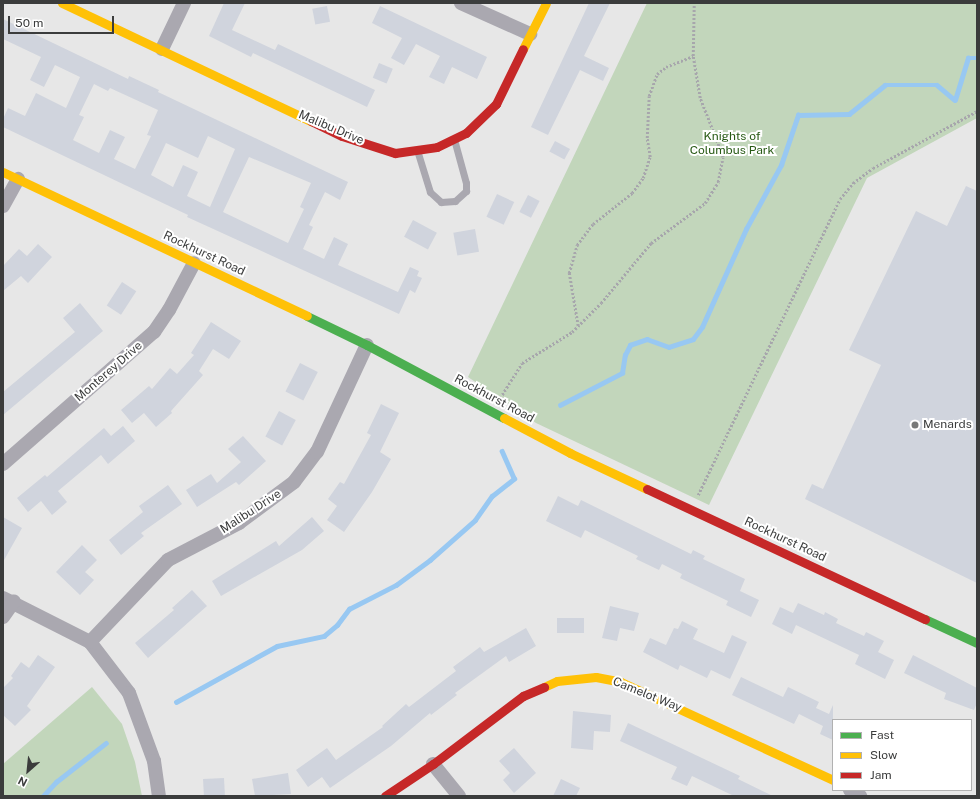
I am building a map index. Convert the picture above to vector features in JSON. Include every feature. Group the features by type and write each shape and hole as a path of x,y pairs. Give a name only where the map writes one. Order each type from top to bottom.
{"street":[{"name":"Malibu Drive","path":"62,3 162,49 342,136 395,153 437,147 454,139 466,133 496,104 546,3"},
{"path":"162,49 184,3"},
{"path":"461,3 530,34"},
{"name":"Rockhurst Road","path":"3,172 367,345 570,453 977,643"},
{"path":"3,206 18,179"},
{"name":"Monterey Drive","path":"3,464 154,332 169,310 194,263"},
{"name":"Malibu Drive","path":"90,642 168,560 238,523 294,482 317,452 367,345"},
{"path":"3,616 8,599 90,642 130,693 154,761 159,796"},
{"name":"Camelot Way","path":"385,796 433,764 523,696 557,681 596,677 621,682 649,693 832,780"},
{"path":"433,764 459,796"}],"lane":[{"path":"416,150 430,192 441,202 455,202 466,191 466,183 454,139"}],"path":[{"path":"493,412 522,364 578,326 601,303 651,243 705,203 718,182 723,157 700,98 693,56 694,3"},
{"path":"578,326 569,273 577,245 593,224 632,193 643,178 650,157 647,138 649,96 657,74 666,67 693,56"},
{"path":"691,510 840,199 853,183 873,168 977,111"}],"green space":[{"name":"Knights of Columbus Park","path":"647,3 977,3 977,118 867,178 709,505 536,423 468,377"},
{"path":"92,687 122,724 135,762 142,796 3,796 3,764"}],"building":[{"path":"224,3 245,3 232,30 275,50 278,44 375,90 367,107 253,53 251,57 209,36"},
{"path":"589,3 610,3 584,56 609,68 603,81 580,70 548,135 531,127"},
{"path":"327,6 330,22 315,25 312,9"},
{"path":"380,6 487,57 477,79 452,67 444,84 429,77 440,56 416,44 404,65 391,58 402,38 372,23"},
{"path":"3,19 128,79 129,76 159,90 158,92 348,182 340,200 325,192 309,225 313,227 303,249 324,259 334,237 348,244 338,265 398,292 410,267 419,271 417,276 422,278 415,293 410,290 399,314 187,217 188,215 3,127 3,119 8,108 25,116 36,93 66,108 80,77 55,65 44,87 30,80 41,57 3,39","holes":["94,84 108,91 110,88 158,110 147,135 151,136 135,169 114,159 125,137 110,130 99,153 73,140 84,117 79,115","208,136 235,149 210,207 187,196 198,172 183,165 173,187 151,175 166,143 198,158","249,157 311,183 300,207 304,209 288,243 223,212"]},
{"path":"379,63 393,69 387,84 373,78"},
{"path":"555,141 570,149 564,160 549,152"},
{"name":"Menards","path":"966,186 977,191 977,583 805,499 812,484 823,489 881,365 849,350 916,211 947,226"},
{"path":"497,194 514,202 504,225 486,217"},
{"path":"528,195 540,201 531,218 519,212"},
{"path":"413,220 437,233 428,249 404,237"},
{"path":"475,229 479,252 457,255 453,233"},
{"path":"38,244 52,257 28,283 21,276 3,291 3,266 19,249 27,256"},
{"path":"122,282 136,291 121,315 107,305"},
{"path":"80,303 103,331 3,415 3,392 75,332 63,318"},
{"path":"211,322 241,341 229,359 213,349 199,371 203,375 171,411 172,413 156,427 144,413 132,423 121,410 149,386 152,389 170,368 177,374 194,355 191,353"},
{"path":"300,363 318,372 303,401 285,392"},
{"path":"381,404 399,413 380,452 391,459 372,492 344,532 327,520 337,506 328,499 340,482 344,484 371,435 367,433"},
{"path":"279,411 296,420 282,446 265,437"},
{"path":"123,426 135,441 108,464 101,455 58,491 67,502 52,515 41,501 28,512 17,498 45,475 47,477 104,428 111,436"},
{"path":"243,436 266,461 239,485 236,482 197,507 186,490 211,474 217,483 241,462 228,449"},
{"path":"168,485 182,504 141,533 144,536 121,555 109,540 143,512 139,506"},
{"path":"558,496 578,506 581,500 691,554 693,550 705,556 703,559 745,579 740,591 759,600 751,617 726,605 728,601 680,578 682,574 662,564 659,570 636,559 638,556 585,530 581,538 546,521"},
{"path":"3,517 22,528 3,562"},
{"path":"312,517 324,531 302,550 221,596 212,581 276,541 279,546"},
{"path":"82,545 97,560 85,572 94,580 80,595 56,572"},
{"path":"192,590 207,606 148,658 135,643 174,610 172,608"},
{"path":"798,603 824,615 825,612 838,619 836,623 864,636 866,632 884,641 878,652 894,660 885,679 855,664 859,655 796,625 792,634 772,624 780,607 793,613"},
{"path":"610,606 639,613 634,631 620,628 617,641 602,638"},
{"path":"557,618 584,618 584,633 557,633"},
{"path":"682,621 698,629 693,639 724,653 732,635 747,642 730,679 711,670 707,678 680,665 678,670 643,652 650,638 666,645 674,628 678,629"},
{"path":"526,628 536,646 509,662 506,656 455,693 457,695 431,715 430,713 391,746 330,788 322,777 308,787 296,770 327,748 336,760 383,727 382,726 406,704 409,707 456,671 453,667 480,647 484,652"},
{"path":"38,655 55,667 27,706 31,710 15,726 3,715 3,688 13,678 11,676 21,662 29,668"},
{"path":"913,655 977,688 977,703 974,710 944,699 946,693 904,673"},
{"path":"741,677 783,697 788,687 819,702 816,708 829,714 833,705 832,740 820,734 823,726 799,714 794,724 732,695"},
{"path":"573,711 611,715 610,732 594,731 593,750 571,748"},
{"path":"628,723 740,776 738,779 773,796 734,796 692,776 687,786 671,779 677,767 620,741"},
{"path":"514,748 536,773 514,793 503,780 510,773 499,761"},
{"path":"288,773 291,794 255,796 252,779"},
{"path":"224,778 225,796 204,796 203,779"},
{"path":"561,779 580,788 576,796 553,796"}],"waterway":[{"path":"560,405 622,373 625,355 630,345 647,339 669,347 693,339 702,327 746,229 781,165 798,115 849,114 885,85 937,85 955,100 968,58 977,58"},
{"path":"176,702 277,646 324,636 337,625 349,609 396,585 430,560 475,520 492,496 514,479 502,452"},
{"path":"43,796 56,782 106,743"}],"traffic: fast":[{"path":"307,316 367,345 504,418"},
{"path":"925,619 977,643"}],"traffic: slow":[{"path":"62,3 311,121"},
{"path":"523,49 546,3"},
{"path":"3,172 307,316"},
{"path":"504,418 570,453 647,489"},
{"path":"544,687 557,681 596,677 621,682 832,780"}],"traffic: jam":[{"path":"311,121 342,136 395,153 437,147 466,133 496,104 523,49"},
{"path":"647,489 925,619"},
{"path":"385,796 433,764 523,696 544,687"}],"place":[{"name":"Menards","path":"915,425"}]}
